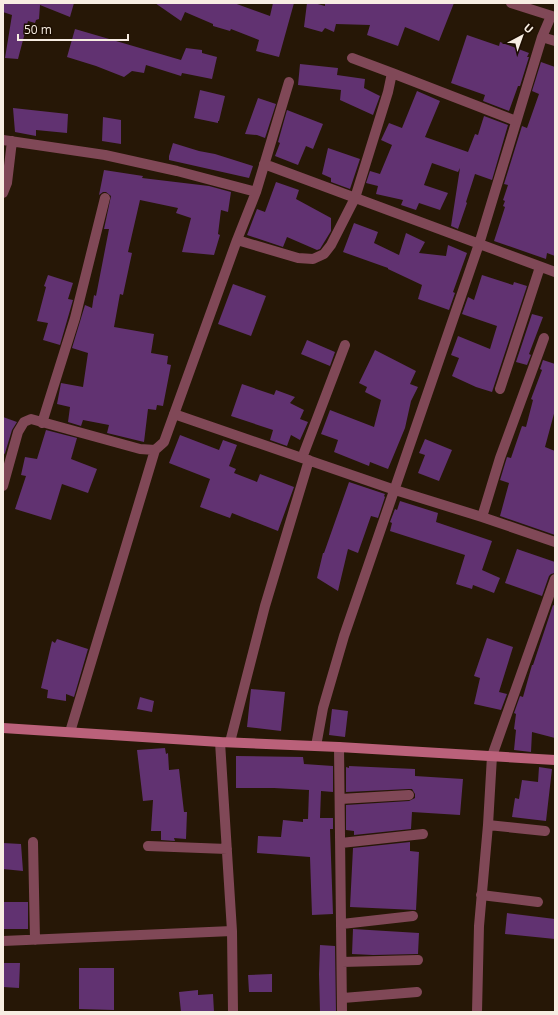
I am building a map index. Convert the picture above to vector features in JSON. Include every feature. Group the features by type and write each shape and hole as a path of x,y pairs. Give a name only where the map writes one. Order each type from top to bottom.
{"street":[{"path":"316,746 323,708 344,636 479,244 543,34 552,18 511,3"},
{"path":"543,34 555,41"},
{"path":"352,58 516,122"},
{"path":"238,240 298,258 313,259 324,254 331,245 355,198 388,92 392,73"},
{"path":"70,732 155,450 164,442 256,192 289,82"},
{"path":"3,193 7,183 7,141 105,155 177,171 256,192"},
{"path":"264,164 555,272"},
{"path":"42,422 75,318 105,198"},
{"path":"500,389 540,266"},
{"path":"482,517 500,458 544,338"},
{"path":"234,1012 232,931 227,849 225,742 306,459 345,345"},
{"path":"174,414 394,490 482,517 555,542"},
{"path":"3,486 7,459 18,432 24,422 31,419 140,449 155,450"},
{"path":"477,1012 478,926 488,825 492,756 555,579"},
{"path":"3,728 555,760"},
{"path":"339,747 342,1012"},
{"path":"340,799 409,795"},
{"path":"488,825 545,831"},
{"path":"340,843 423,834"},
{"path":"33,842 35,940"},
{"path":"148,846 227,849"},
{"path":"481,895 538,902"},
{"path":"342,924 413,916"},
{"path":"3,941 232,931"},
{"path":"342,962 418,960"},
{"path":"342,998 417,992"}],"building":[{"path":"3,3 74,3 70,17 40,5 39,19 36,20 35,23 28,21 18,59 5,58 12,15 3,12"},
{"path":"155,3 234,3 270,16 273,3 294,3 279,57 256,51 259,40 231,29 230,31 213,26 213,24 185,12 181,21"},
{"path":"307,3 325,6 325,3 454,3 439,41 405,27 398,46 367,35 370,25 336,24 334,32 325,28 322,32 304,27"},
{"path":"75,29 181,60 186,48 202,50 202,53 217,57 212,79 182,73 181,76 146,65 144,73 132,71 124,77 67,57"},
{"path":"467,35 499,46 500,42 529,53 520,86 518,86 509,111 483,101 485,95 451,83"},
{"path":"541,62 555,67 555,256 547,253 546,259 494,241 505,207 503,206 505,201 503,200 508,185 504,184 522,126 527,128 539,94 532,91"},
{"path":"300,64 338,68 337,75 365,79 364,88 380,96 373,115 340,100 341,90 298,85"},
{"path":"200,90 225,96 218,123 194,118"},
{"path":"417,91 440,101 425,137 468,152 475,134 478,135 484,116 508,125 492,180 475,174 458,229 451,226 460,168 458,172 432,163 424,185 448,193 440,210 419,203 416,210 401,205 403,200 376,194 378,186 366,183 370,171 380,174 392,145 381,140 389,123 402,128"},
{"path":"258,98 276,104 265,138 257,135 245,134"},
{"path":"13,108 68,114 67,133 36,130 36,136 15,132"},
{"path":"287,110 323,124 313,149 306,146 298,165 275,156 280,143 278,142"},
{"path":"103,117 121,120 121,144 102,141"},
{"path":"173,143 253,166 249,178 169,160"},
{"path":"328,148 360,159 350,189 331,182 331,178 322,174"},
{"path":"104,170 143,176 142,178 209,186 231,192 228,212 221,210 218,234 220,235 214,255 182,252 191,218 176,213 178,208 140,200 128,252 132,253 123,295 120,294 114,327 154,334 151,353 168,356 167,364 171,365 163,406 157,405 156,410 148,409 144,442 107,433 109,425 83,420 81,426 68,422 70,407 57,404 61,383 83,387 88,353 72,348 85,305 92,308 94,295 96,296 109,229 104,229 111,196 106,192 99,195"},
{"path":"276,182 299,190 296,199 331,218 331,231 320,249 317,250 287,237 283,247 247,235 257,209 265,212"},
{"path":"354,223 378,232 374,243 399,255 406,233 425,242 419,253 446,256 448,245 467,253 453,292 455,293 449,310 418,299 422,285 388,268 343,252"},
{"path":"48,275 73,283 68,299 73,300 60,345 43,340 48,323 37,321 46,287 44,286"},
{"path":"482,275 513,285 514,282 527,286 492,392 476,387 452,376 459,358 451,355 458,336 490,349 497,326 462,314 468,297 474,300"},
{"path":"233,284 266,296 251,336 218,324"},
{"path":"532,314 543,317 529,354 531,355 527,365 516,362"},
{"path":"307,340 335,352 330,366 301,354"},
{"path":"375,350 416,371 410,384 418,387 411,401 405,428 388,469 370,462 369,466 334,452 338,440 321,434 330,410 374,427 381,400 365,392 367,387 359,383"},
{"path":"543,360 555,364 555,410 545,447 555,451 555,535 500,516 509,483 500,480 507,457 511,458 522,426 526,427 533,400 531,399 542,370 540,369"},
{"path":"242,384 274,395 276,390 295,397 290,403 304,410 300,419 308,422 300,440 291,435 287,446 270,440 273,430 231,416"},
{"path":"3,417 17,422 12,430 3,456"},
{"path":"46,430 77,438 71,459 97,469 88,493 62,484 51,520 15,509 26,476 21,475 25,457 37,459"},
{"path":"180,435 219,450 223,440 237,445 229,466 236,469 234,473 257,482 260,474 294,487 278,531 232,513 230,518 200,507 210,479 169,463"},
{"path":"425,439 452,450 439,481 418,473 425,455 419,453"},
{"path":"349,482 385,494 385,497 378,518 371,516 358,553 348,549 338,591 317,578 323,553"},
{"path":"400,501 438,513 436,522 492,541 482,570 500,578 494,593 473,585 472,589 456,584 465,555 390,531 392,523 390,522"},
{"path":"517,549 555,562 555,573 549,576 542,596 505,583"},
{"path":"553,605 555,606 555,738 532,732 531,752 514,750 516,714 514,713 520,696 523,697 532,665"},
{"path":"487,638 513,647 499,692 507,694 501,710 474,704 480,678 474,676"},
{"path":"57,639 88,649 74,697 66,694 66,701 47,698 48,690 41,688 52,641 55,643"},
{"path":"251,689 285,692 281,731 247,727"},
{"path":"140,697 154,701 152,712 137,709"},
{"path":"332,709 348,711 345,737 329,735"},
{"path":"165,748 166,754 168,753 169,770 179,769 184,812 187,812 186,839 174,838 175,841 161,840 161,831 151,831 153,800 143,801 137,750"},
{"path":"236,756 303,757 304,764 333,766 333,792 321,791 320,818 333,818 333,829 330,829 333,914 312,915 310,857 257,853 258,836 281,837 283,820 303,822 303,819 308,819 309,790 236,788"},
{"path":"349,766 415,769 415,776 463,779 460,815 412,812 411,829 354,835 354,831 346,830 346,805 409,801 415,798 415,794 412,789 346,792 346,767 349,768"},
{"path":"539,767 552,769 546,821 512,817 515,798 519,799 522,780 538,782"},
{"path":"410,842 410,851 419,852 416,910 350,907 353,848"},
{"path":"3,843 21,844 23,871 3,869"},
{"path":"3,902 28,902 28,929 3,929"},
{"path":"507,913 555,919 555,939 505,934"},
{"path":"353,929 419,933 418,954 352,954"},
{"path":"320,945 335,946 336,1012 320,1012"},
{"path":"3,963 20,963 19,988 3,987"},
{"path":"79,968 114,968 114,1010 79,1009"},
{"path":"272,974 272,992 249,992 248,975"},
{"path":"198,990 198,995 213,994 214,1012 181,1012 179,992"}]}
